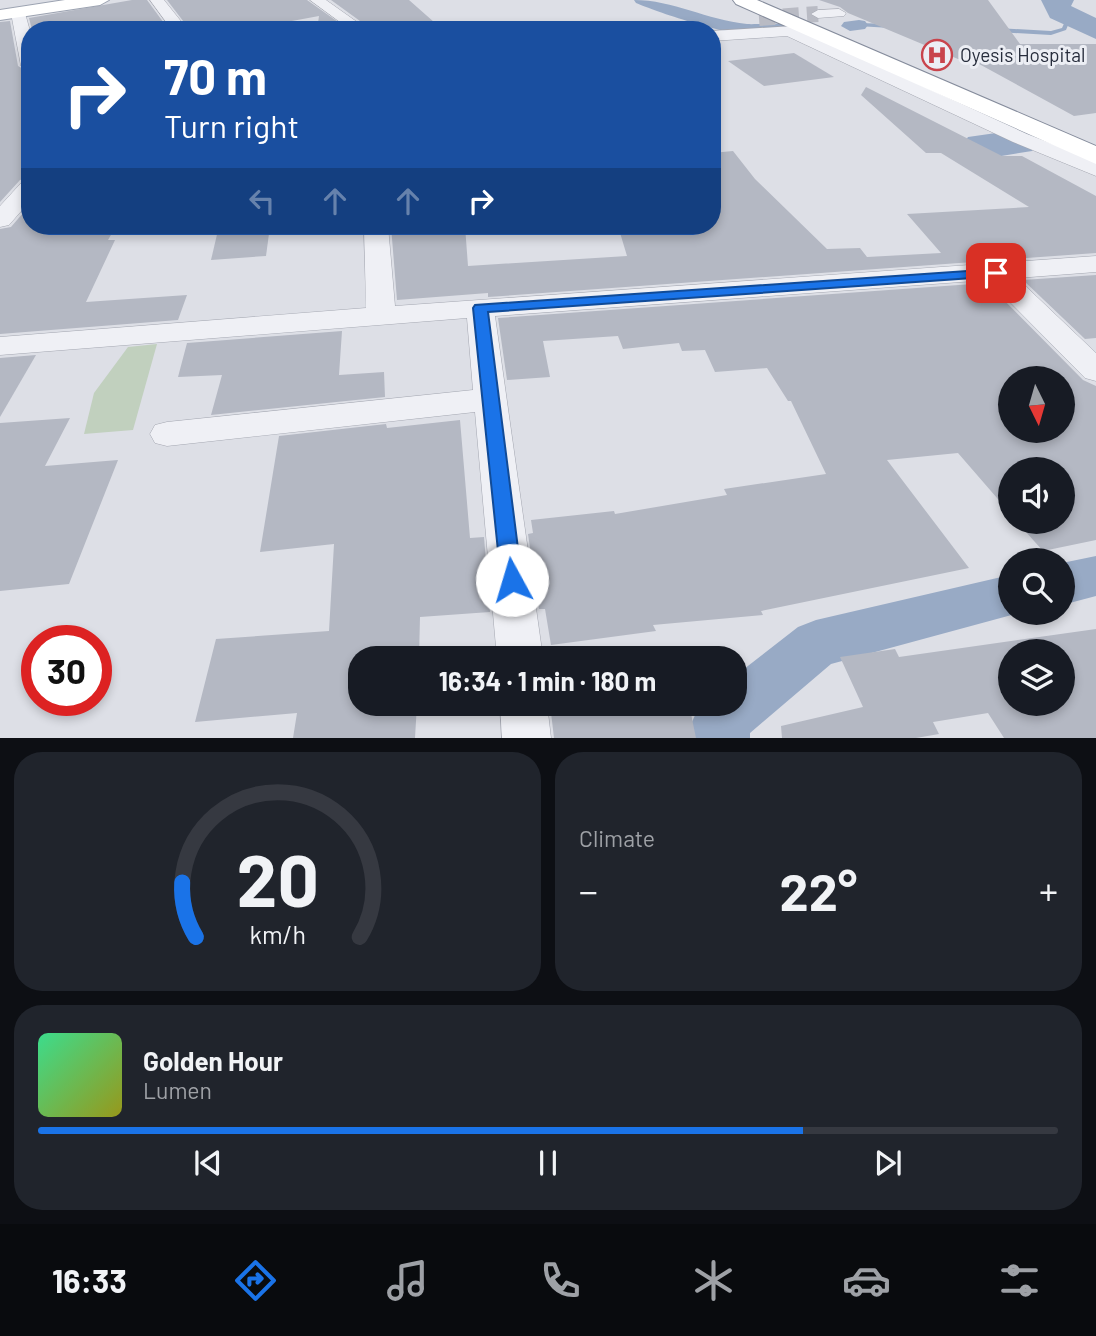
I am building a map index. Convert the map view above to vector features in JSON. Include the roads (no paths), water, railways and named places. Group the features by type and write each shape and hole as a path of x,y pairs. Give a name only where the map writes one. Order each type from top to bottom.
{"main road":[{"path":"0,15 100,0"},
{"path":"742,0 805,25 1096,156"},
{"path":"764,9 1096,140"}],"street":[{"path":"157,0 173,21"},
{"path":"317,0 348,21"},
{"path":"721,25 764,9"},
{"path":"18,13 21,26"},
{"path":"721,35 805,25 839,13"},
{"path":"805,25 1020,138 1096,169"},
{"path":"0,220 21,197"},
{"path":"376,235 381,316"},
{"path":"0,346 1096,264"},
{"path":"996,273 1096,370"},
{"path":"480,308 519,646"},
{"path":"167,434 492,399"},
{"path":"525,716 527,737"}],"waterway":[{"path":"642,0 705,21"},
{"path":"1060,0 1054,2 1060,12 1096,30"},
{"path":"998,30 1051,33 1064,29 1069,18"},
{"path":"721,25 785,30"},
{"path":"859,25 891,26"},
{"path":"850,26 859,25"},
{"path":"983,146 1017,142"},
{"path":"1075,581 1096,576"},
{"path":"722,738 720,722 816,644 998,599"}],"tunnel":[{"path":"759,18 818,14"}],"place":[{"name":"Oyesis Hospital","path":"937,55"}]}
